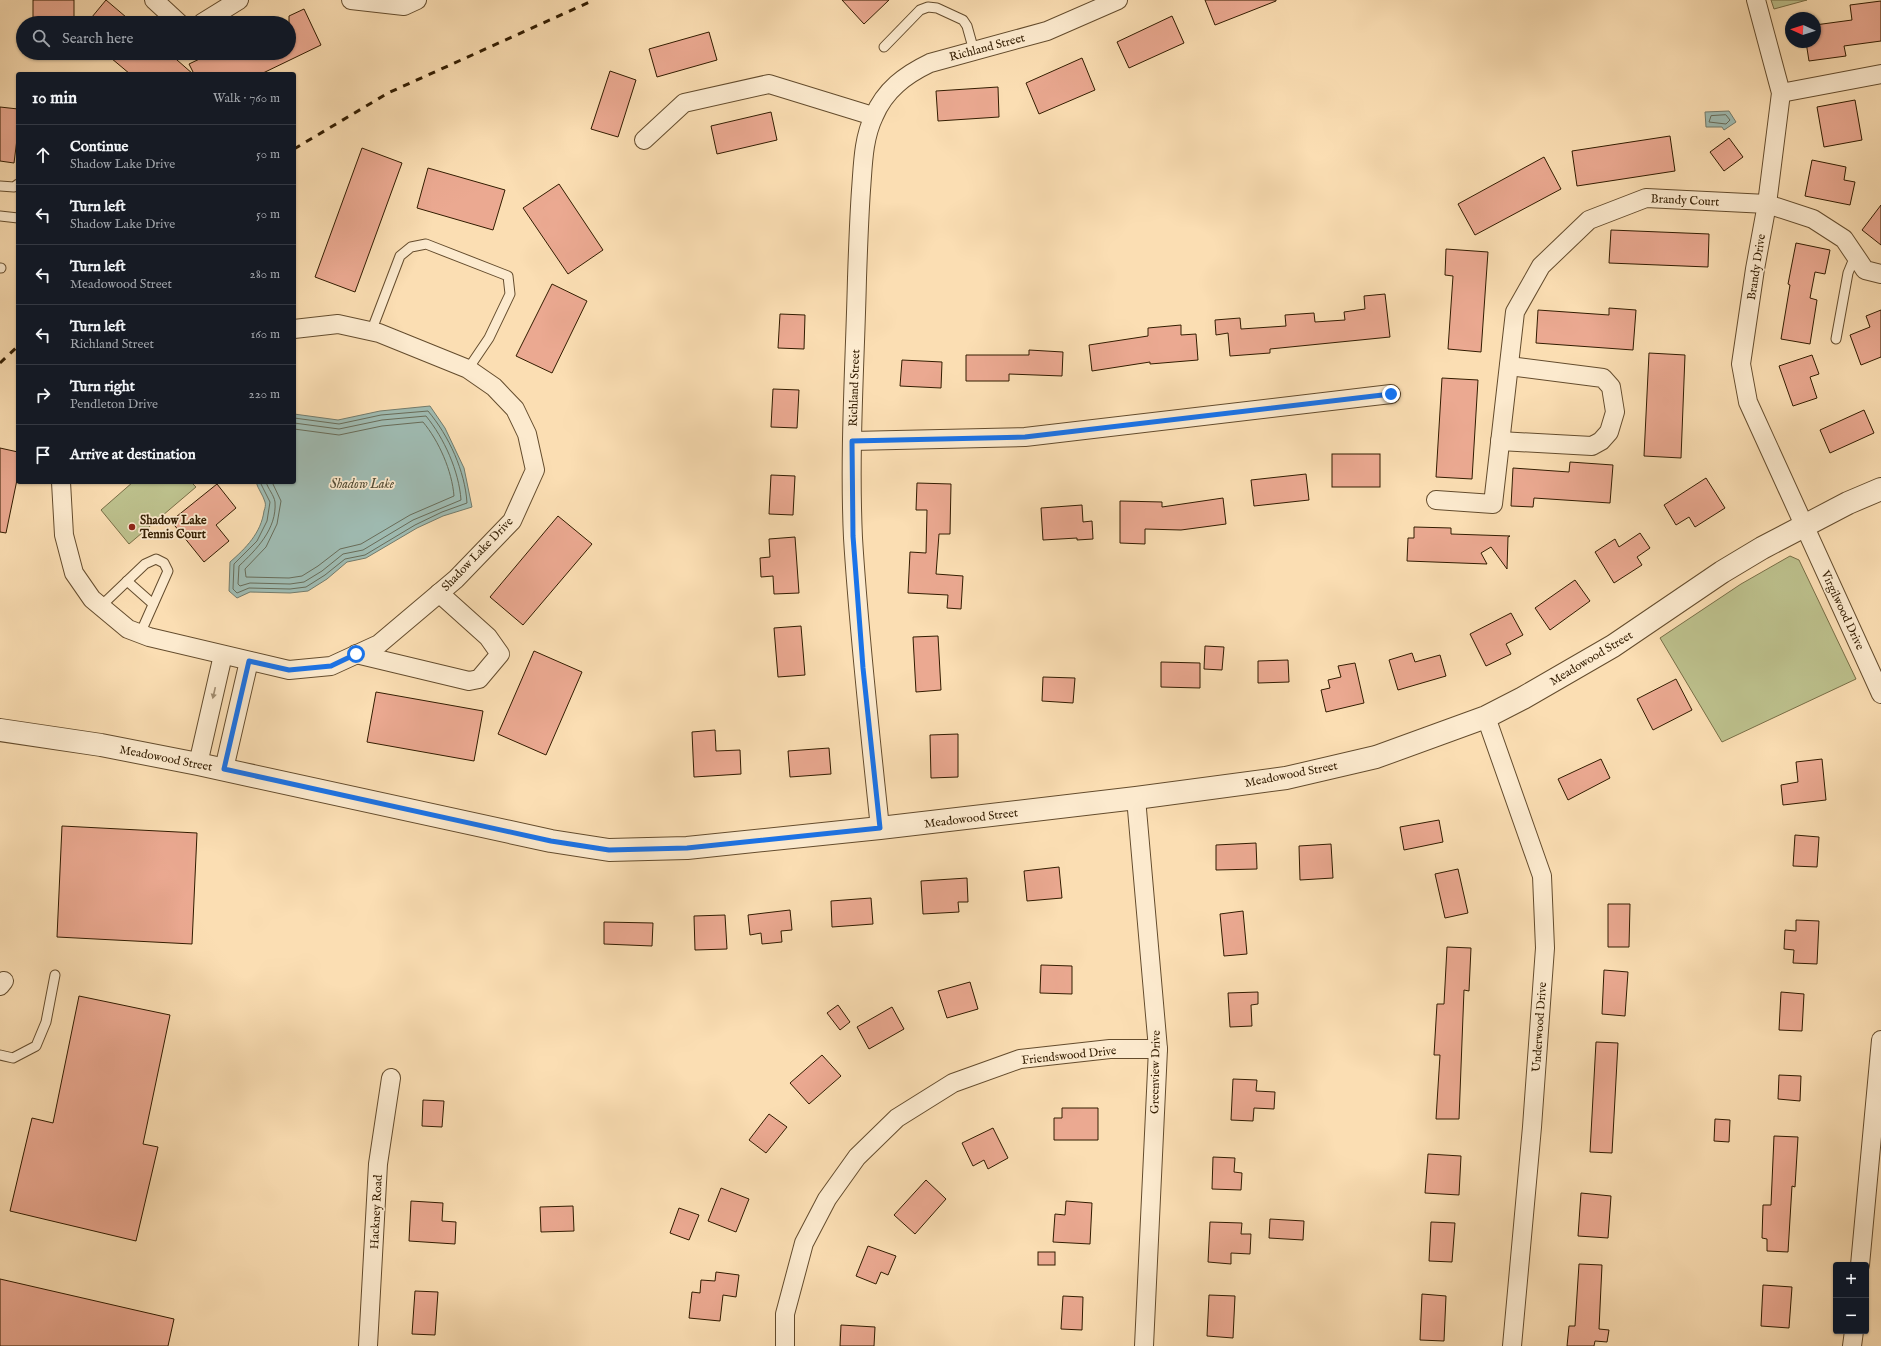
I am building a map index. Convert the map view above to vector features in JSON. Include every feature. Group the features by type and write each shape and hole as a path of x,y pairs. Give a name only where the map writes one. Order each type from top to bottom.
{"street":[{"path":"154,0 171,16"},
{"path":"213,16 239,0"},
{"path":"351,0 404,6 417,0"},
{"name":"Richland Street","path":"880,828 863,668 853,536 852,441 859,223 863,156 873,116 885,96 898,82 930,62 1047,32 1118,0"},
{"name":"Brandy Drive","path":"1756,0 1781,93 1767,204 1755,269 1741,364 1748,402 1805,526"},
{"path":"1781,93 1881,74"},
{"path":"644,140 684,103 769,84 873,116"},
{"name":"Brandy Court","path":"1436,500 1493,504 1515,312 1541,266 1589,220 1646,198 1767,204 1813,219 1844,239 1865,270 1881,274"},
{"name":"Shadow Lake Drive","path":"61,484 64,535 74,573 92,599 128,629 149,637 289,670 331,666 379,644 456,579 512,521 535,470 527,434 515,409 494,388 468,369 371,332 338,324 296,330"},
{"path":"1500,441 1592,446 1601,441 1609,432 1616,412 1611,387 1603,378 1509,366"},
{"path":"852,441 1025,437 1391,394"},
{"name":"Meadowood Street","path":"0,730 101,745 224,769 551,841 609,850 687,848 880,828 1136,798 1301,774 1376,757 1486,717 1613,646 1722,572 1762,548 1848,503 1881,489"},
{"name":"Virgilwood Drive","path":"1805,526 1881,694"},
{"path":"356,654 469,681 480,679 500,654 488,637 439,593"},
{"path":"198,764 223,655"},
{"path":"224,769 249,661"},
{"name":"Underwood Drive","path":"1486,717 1542,876 1545,948 1532,1126 1512,1346"},
{"name":"Greenview Drive","path":"1136,798 1158,1049 1144,1346"},
{"path":"1860,1262 1881,1040"},
{"name":"Friendswood Drive","path":"785,1346 785,1314 804,1243 827,1199 857,1157 897,1118 953,1083 1020,1059 1110,1049 1158,1049"},
{"name":"Hackney Road","path":"368,1346 378,1164 391,1078"},
{"path":"1852,1346 1854,1334"}],"lane":[{"path":"884,47 920,10 928,7 937,8 963,20 967,26 974,51"},
{"path":"0,186 14,187 16,186"},
{"path":"0,216 16,218"},
{"path":"371,332 400,256 411,247 426,244 508,276 510,294 489,338 468,369"},
{"path":"1836,339 1848,273 1855,256"},
{"path":"101,606 145,564 156,559 164,563 168,571 140,634"},
{"path":"127,581 153,604"},
{"path":"0,1055 13,1058 36,1046 46,1022 55,976"}],"green space":[{"path":"1771,0 1807,0 1774,9"},
{"name":"Shadow Lake Tennis Court","path":"131,484 193,484 196,487 129,544 101,510"},
{"path":"1790,556 1799,560 1856,679 1722,742 1660,638 1741,584"}],"water":[{"path":"1729,111 1736,122 1724,130 1722,127 1706,127 1705,112"},
{"name":"Shadow Lake","path":"430,406 445,428 464,468 472,507 443,516 417,528 366,558 347,562 327,579 308,591 290,593 250,592 237,598 229,591 230,562 252,540 260,526 265,503 257,484 296,484 296,414 338,420 380,411"}],"building":[{"path":"33,0 74,0 74,16 33,16"},
{"path":"106,0 125,16 93,16"},
{"path":"842,0 889,0 864,24"},
{"path":"1205,0 1276,0 1276,1 1215,25"},
{"path":"1881,1 1881,41 1844,46 1846,56 1809,61 1807,48 1821,48 1821,24 1852,20 1850,5"},
{"path":"304,9 321,45 296,57 296,16 289,16"},
{"path":"1172,16 1184,43 1129,68 1117,42"},
{"path":"709,32 717,60 657,77 649,49"},
{"path":"1082,58 1095,90 1039,114 1026,83"},
{"path":"113,60 177,60 191,72 128,72"},
{"path":"197,60 290,60 265,72 193,72 189,64"},
{"path":"610,71 636,80 618,137 591,129"},
{"path":"998,87 999,117 938,121 936,91"},
{"path":"1855,100 1862,140 1824,147 1817,107"},
{"path":"0,107 16,109 16,147 14,163 0,161"},
{"path":"771,112 777,140 717,154 711,126"},
{"path":"1670,136 1675,171 1577,186 1572,151"},
{"path":"1729,138 1743,157 1724,171 1710,152"},
{"path":"362,148 402,163 355,292 315,277"},
{"path":"1544,157 1561,189 1475,235 1458,204"},
{"path":"1812,160 1846,167 1844,180 1855,182 1850,205 1805,196"},
{"path":"428,168 505,190 493,230 417,208"},
{"path":"559,184 603,250 568,274 523,208"},
{"path":"1881,205 1881,245 1862,230"},
{"path":"1611,230 1709,234 1708,267 1609,263"},
{"path":"1796,243 1830,250 1825,274 1815,272 1810,298 1817,300 1810,344 1781,339 1790,285 1788,284"},
{"path":"1446,249 1488,252 1481,352 1448,349 1453,276 1445,275"},
{"path":"552,284 587,301 552,373 516,356"},
{"path":"1385,294 1390,337 1270,349 1270,353 1230,356 1228,333 1216,335 1215,320 1240,318 1241,329 1286,326 1285,315 1314,313 1315,322 1345,320 1344,312 1365,309 1364,296"},
{"path":"1609,308 1636,310 1633,350 1536,343 1538,310 1609,315"},
{"path":"1881,310 1881,357 1861,365 1850,335 1870,327 1866,316"},
{"path":"780,314 805,315 804,349 778,348"},
{"path":"1181,325 1181,335 1196,334 1198,360 1150,364 1150,362 1092,371 1089,345 1148,336 1148,328"},
{"path":"1029,350 1063,352 1062,376 1009,374 1009,381 966,381 966,355 1029,355"},
{"path":"1649,353 1685,355 1681,458 1644,456"},
{"path":"1812,355 1819,374 1810,377 1817,398 1793,406 1779,366"},
{"path":"902,360 942,362 941,388 900,386"},
{"path":"1442,378 1478,380 1472,479 1436,477"},
{"path":"773,389 799,390 797,428 771,427"},
{"path":"1864,410 1874,433 1830,453 1820,430"},
{"path":"0,448 16,452 16,484 6,533 0,532"},
{"path":"1332,454 1380,454 1380,487 1332,487"},
{"path":"1570,462 1613,465 1610,503 1534,498 1533,507 1511,506 1513,468 1569,472"},
{"path":"1306,474 1309,500 1254,506 1251,480"},
{"path":"771,475 795,476 793,515 769,514"},
{"path":"1706,478 1725,508 1695,527 1689,517 1676,525 1664,505"},
{"path":"917,483 951,484 950,534 939,534 936,574 963,576 961,609 947,608 948,595 908,593 910,552 926,553 927,510 916,510"},
{"path":"217,484 236,508 216,525 229,541 204,562 171,521"},
{"path":"1223,498 1226,524 1181,530 1145,529 1145,544 1120,543 1120,501 1162,502 1162,507"},
{"path":"1082,505 1083,522 1092,521 1093,539 1077,540 1077,538 1043,540 1041,508"},
{"path":"558,516 592,544 523,625 490,597"},
{"path":"1414,527 1451,528 1451,534 1510,536 1508,537 1507,569 1491,547 1481,553 1487,564 1407,561 1408,538 1414,538"},
{"path":"1640,533 1650,548 1637,557 1642,565 1614,583 1595,552 1615,539 1619,547"},
{"path":"795,537 799,593 774,594 773,576 761,577 760,558 770,557 769,539"},
{"path":"1575,580 1590,601 1550,630 1535,608"},
{"path":"1511,613 1523,635 1506,644 1511,654 1486,666 1470,634"},
{"path":"801,626 805,675 778,677 774,628"},
{"path":"938,636 941,690 916,692 913,637"},
{"path":"1205,646 1224,647 1222,670 1204,669"},
{"path":"534,651 582,672 546,755 498,734"},
{"path":"1412,653 1415,662 1440,655 1446,676 1398,690 1389,660"},
{"path":"1288,660 1289,682 1258,683 1258,661"},
{"path":"1161,662 1200,663 1200,688 1161,687"},
{"path":"1355,663 1364,703 1326,712 1321,690 1330,688 1328,680 1341,677 1338,666"},
{"path":"1043,677 1075,678 1073,703 1042,701"},
{"path":"1676,679 1692,710 1653,730 1637,699"},
{"path":"376,692 483,711 474,761 367,742"},
{"path":"715,730 716,751 740,750 741,774 694,777 692,732"},
{"path":"958,734 958,777 931,778 930,735"},
{"path":"829,748 831,774 790,777 788,751"},
{"path":"1601,759 1610,778 1568,800 1558,779"},
{"path":"1822,759 1826,800 1783,805 1781,785 1798,782 1796,762"},
{"path":"1439,820 1443,842 1404,850 1400,827"},
{"path":"62,826 197,833 192,944 57,937"},
{"path":"1795,835 1819,837 1817,867 1793,866"},
{"path":"1256,843 1257,869 1216,870 1216,845"},
{"path":"1331,844 1333,878 1300,880 1299,846"},
{"path":"1059,867 1062,898 1027,901 1024,871"},
{"path":"1458,869 1468,913 1445,918 1435,874"},
{"path":"967,878 968,902 958,902 959,912 923,914 921,881"},
{"path":"871,898 873,924 832,927 831,901"},
{"path":"1608,904 1630,904 1629,947 1608,947"},
{"path":"790,910 792,930 781,931 782,942 762,944 761,933 750,935 748,915"},
{"path":"1243,911 1247,954 1224,956 1220,914"},
{"path":"725,915 727,949 695,950 694,916"},
{"path":"1796,920 1819,921 1817,964 1793,963 1794,950 1784,949 1785,930 1796,931"},
{"path":"604,922 653,923 652,946 604,944"},
{"path":"1447,947 1471,948 1469,991 1464,990 1459,1119 1436,1119 1440,1055 1434,1055 1437,1004 1444,1004"},
{"path":"1041,965 1072,966 1072,994 1040,993"},
{"path":"1604,970 1628,972 1625,1016 1602,1014"},
{"path":"970,982 978,1009 947,1018 938,991"},
{"path":"1258,992 1258,1004 1251,1005 1252,1026 1230,1027 1228,993"},
{"path":"1781,992 1804,994 1802,1031 1779,1030"},
{"path":"79,996 170,1015 143,1144 158,1147 136,1241 10,1211 32,1118 53,1123"},
{"path":"838,1005 850,1022 840,1030 827,1013"},
{"path":"892,1007 904,1029 869,1049 857,1027"},
{"path":"1596,1042 1618,1043 1612,1153 1590,1152"},
{"path":"822,1055 841,1076 809,1104 790,1083"},
{"path":"1779,1075 1801,1076 1800,1101 1778,1099"},
{"path":"1233,1079 1257,1080 1256,1091 1275,1092 1274,1109 1254,1108 1253,1121 1231,1120"},
{"path":"423,1100 444,1101 442,1127 422,1126"},
{"path":"1062,1108 1098,1108 1098,1140 1054,1140 1054,1118 1062,1118"},
{"path":"769,1114 787,1127 766,1153 749,1140"},
{"path":"1715,1119 1730,1120 1729,1142 1714,1141"},
{"path":"993,1128 1008,1158 988,1169 984,1160 973,1166 962,1143"},
{"path":"1774,1136 1798,1137 1795,1187 1792,1186 1788,1252 1767,1251 1767,1239 1762,1238 1763,1205 1771,1205"},
{"path":"1428,1154 1461,1156 1459,1195 1425,1193"},
{"path":"1213,1157 1235,1158 1234,1172 1242,1173 1241,1190 1212,1189"},
{"path":"926,1180 946,1199 915,1234 894,1215"},
{"path":"721,1188 749,1199 736,1232 708,1221"},
{"path":"1581,1193 1611,1196 1608,1238 1578,1236"},
{"path":"411,1201 443,1203 442,1221 456,1222 455,1244 409,1241"},
{"path":"1066,1201 1092,1203 1090,1244 1053,1242 1055,1214 1065,1215"},
{"path":"573,1206 574,1231 541,1232 540,1207"},
{"path":"679,1208 699,1215 689,1240 670,1233"},
{"path":"1270,1219 1304,1221 1303,1240 1269,1238"},
{"path":"1210,1222 1242,1223 1241,1234 1251,1234 1250,1254 1231,1253 1231,1264 1208,1262"},
{"path":"1431,1222 1455,1223 1452,1262 1429,1261"},
{"path":"868,1246 896,1256 888,1275 881,1272 876,1284 856,1276"},
{"path":"1038,1252 1055,1252 1055,1265 1038,1265"},
{"path":"1579,1264 1602,1265 1599,1329 1609,1330 1607,1342 1595,1341 1594,1346 1567,1346 1569,1326 1575,1326"},
{"path":"716,1272 739,1275 736,1297 723,1295 720,1321 689,1318 692,1292 700,1293 701,1280 715,1281"},
{"path":"0,1279 174,1319 168,1346 0,1346"},
{"path":"1763,1285 1792,1287 1789,1328 1761,1326"},
{"path":"415,1291 438,1292 435,1335 412,1334"},
{"path":"1422,1294 1446,1296 1444,1341 1420,1340"},
{"path":"1209,1295 1235,1296 1233,1338 1207,1336"},
{"path":"1063,1296 1083,1297 1082,1330 1061,1329"},
{"path":"841,1325 875,1327 874,1346 840,1346"}],"railway":[{"path":"296,148 388,93 594,0"},
{"path":"0,363 16,348"}],"place":[{"name":"Shadow Lake Tennis Court","path":"132,527"}],"route":[{"path":"356,654 331,666 289,670 249,661 224,769 551,841 609,850 687,848 880,828 863,668 853,536 852,441 1025,437 1391,394"}]}
